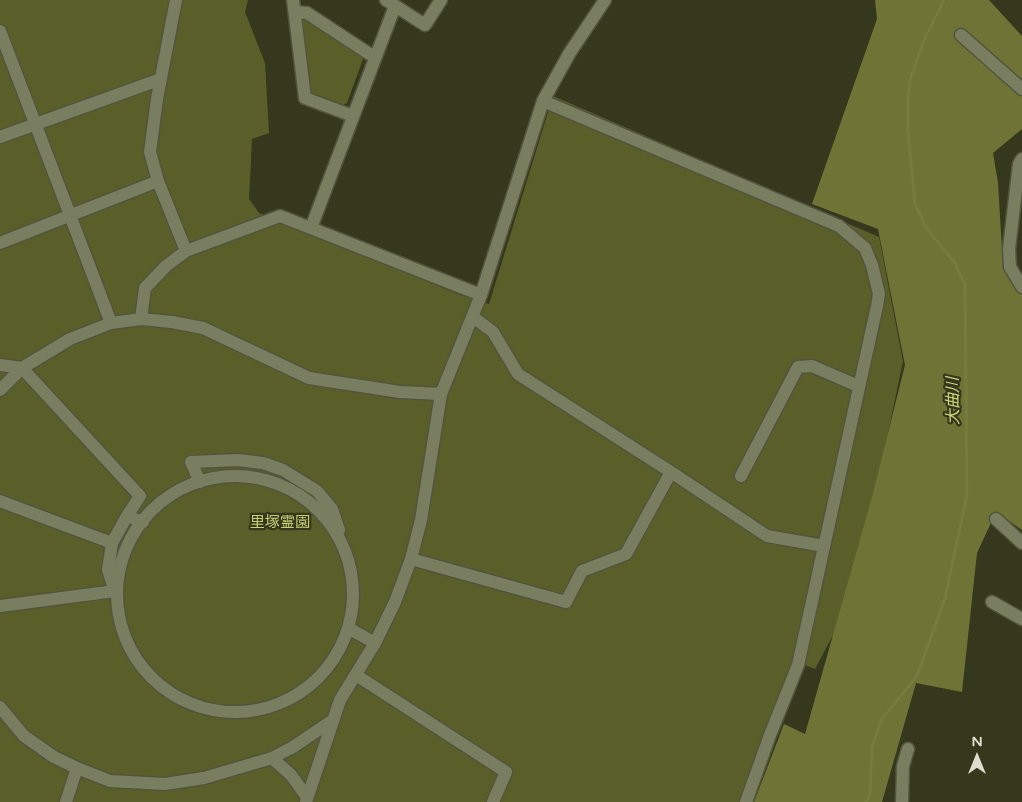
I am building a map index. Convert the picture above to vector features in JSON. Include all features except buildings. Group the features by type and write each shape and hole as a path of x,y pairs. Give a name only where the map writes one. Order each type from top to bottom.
{"street":[{"path":"176,0 161,78 150,152 158,181 186,251"},
{"path":"310,228 353,116 391,3 425,25 441,0"},
{"path":"306,800 340,700 375,643 395,602 411,559 421,520 441,394 473,318 543,101 569,54 605,0"},
{"path":"294,6 374,57"},
{"path":"294,6 305,98 353,116"},
{"path":"0,31 111,323"},
{"path":"961,35 1022,89"},
{"path":"0,137 161,78"},
{"path":"543,101 839,226 865,248 872,265 878,294 798,665 746,802"},
{"path":"1022,159 1019,164 1009,249 1010,267 1022,287"},
{"path":"0,243 158,181"},
{"path":"141,319 145,288 166,266 186,251 280,216 481,295"},
{"path":"473,318 493,332 518,374 767,536 824,546"},
{"path":"0,390 22,368 70,339 111,323 141,319 203,328 309,378 400,392 441,394"},
{"path":"0,365 22,368 140,496 112,543 108,570 114,591 121,636 144,672 176,696 214,710 249,712 285,702 316,680 337,651 348,628 354,605 355,584 349,556 332,509 317,491 283,470 263,462 238,460 191,462 200,482"},
{"path":"741,476 798,367 812,366 858,386"},
{"path":"277,484 283,470"},
{"path":"411,559 566,602 582,571 626,554 671,472"},
{"path":"114,591 125,552 143,522 164,501 180,490 200,482 232,476 277,484 309,503 340,532"},
{"path":"0,501 112,543"},
{"path":"127,516 143,522"},
{"path":"996,519 1022,543"},
{"path":"0,606 114,591"},
{"path":"992,602 1022,619"},
{"path":"348,628 375,643"},
{"path":"356,675 506,772 493,802"},
{"path":"0,707 24,736 54,756 78,768 110,781 165,784 204,778 272,758 293,747 333,720"},
{"path":"902,802 903,766 908,749"},
{"path":"272,758 291,775 306,800"},
{"path":"66,802 78,768"}],"green space":[{"name":"里塚霊園","path":"0,0 248,0 245,12 265,63 269,133 252,139 249,199 259,213 460,295 489,304 553,96 879,237 903,361 881,467 841,620 815,669 800,663 749,802 0,802"},
{"path":"875,0 989,0 1022,36 1022,129 993,153 998,183 1003,266 1022,293 1022,530 996,512 977,553 962,692 916,683 882,802 754,802 784,724 805,734 872,497 905,365 878,229 812,204 877,19"},
{"path":"306,18 362,54 363,59 347,103 343,105 310,92 300,21"}],"waterway":[{"name":"大曲川","path":"866,802 870,794 872,747 881,720 917,676 945,598 967,495 965,285 955,263 927,229 915,204 908,131 910,80 924,40 944,0"}]}
